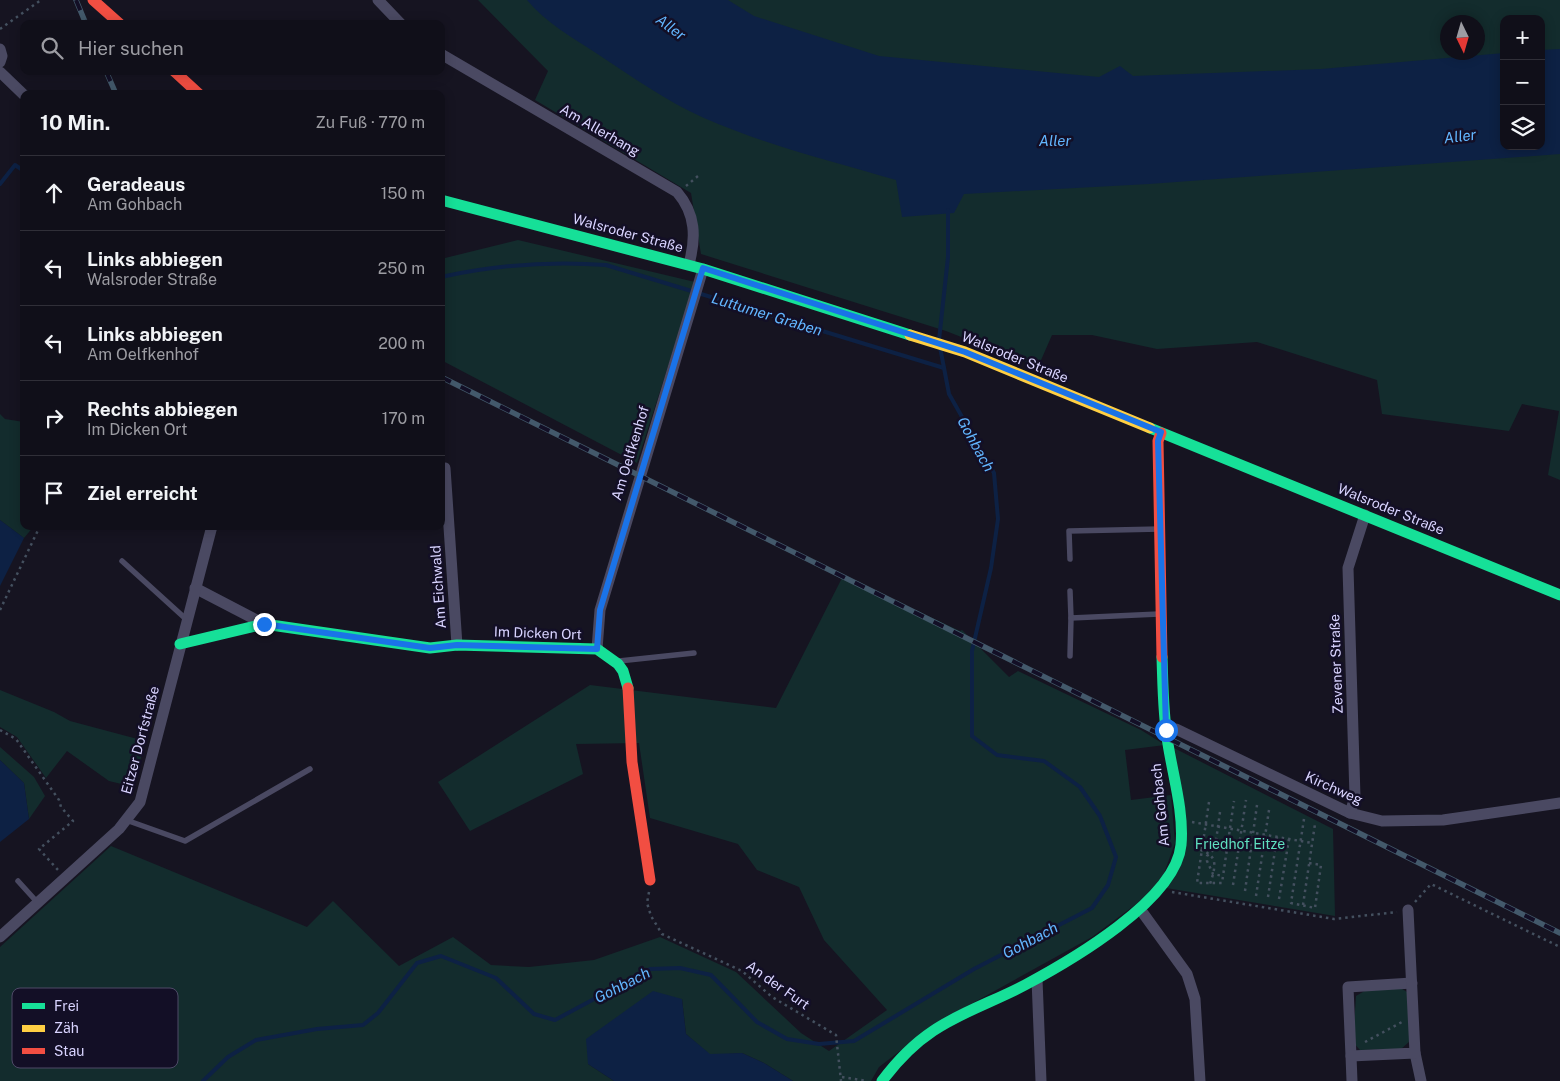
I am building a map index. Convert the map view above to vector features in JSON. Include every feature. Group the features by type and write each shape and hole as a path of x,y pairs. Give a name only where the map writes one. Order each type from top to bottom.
{"street":[{"path":"93,0 116,20"},
{"path":"378,0 397,20"},
{"path":"0,49 2,56 0,62"},
{"name":"Am Allerhang","path":"445,56 677,192 688,208 692,218 693,248 689,264"},
{"path":"0,72 20,91"},
{"path":"178,75 195,90"},
{"name":"Walsroder Straße","path":"445,201 703,268 965,352 1560,594"},
{"name":"Am Oelfkenhof","path":"597,649 600,610 703,268"},
{"name":"Am Gohbach","path":"882,1081 903,1053 938,1027 1037,979 1140,909 1159,889 1178,856 1181,845 1166,730 1161,614 1158,441 1161,432"},
{"name":"Am Eichwald","path":"445,482 457,645"},
{"name":"Zevener Straße","path":"1350,813 1355,797 1348,568 1365,515"},
{"name":"Eitzer Dorfstraße","path":"0,937 126,820 140,802 211,530"},
{"name":"Im Dicken Ort","path":"195,588 264,624 430,648 457,645 597,649 617,662"},
{"name":"Im Dicken Ort","path":"180,644 264,624"},
{"path":"617,662 627,681 630,696 632,761 648,853 650,880"},
{"name":"Kirchweg","path":"1166,730 1176,729 1350,813 1382,821 1410,822 1560,803"},
{"path":"1140,909 1172,951 1190,982 1195,1000 1200,1081"},
{"path":"1408,910 1415,1053 1421,1081"},
{"path":"1037,979 1042,1081"},
{"path":"1352,1081 1348,987 1412,983"},
{"path":"1350,1053 1415,1053"}],"lane":[{"path":"1070,559 1069,531 1160,529"},
{"path":"122,561 187,620"},
{"path":"1070,591 1070,656"},
{"path":"1071,618 1161,614"},
{"path":"617,662 694,653"},
{"path":"126,820 185,841 310,769"},
{"path":"18,881 37,902"}],"path":[{"path":"0,29 41,0"},
{"path":"693,180 698,176"},
{"path":"0,610 38,530"},
{"path":"0,730 16,740 59,800 61,807 73,820 39,849 65,878"},
{"path":"1233,885 1246,800"},
{"path":"1210,802 1197,883 1222,883 1234,801"},
{"path":"1245,891 1257,805"},
{"path":"1256,896 1269,810"},
{"path":"1213,874 1207,861 1215,848 1220,812"},
{"path":"1293,912 1294,904 1291,903 1304,819"},
{"path":"1178,820 1312,843"},
{"path":"1192,822 1192,831"},
{"path":"1303,906 1315,824"},
{"path":"1268,897 1277,837"},
{"path":"1279,899 1289,839"},
{"path":"1192,847 1210,854 1216,866 1210,884"},
{"path":"1294,904 1315,908 1321,865 1310,863"},
{"path":"1213,874 1223,876"},
{"name":"An der Furt","path":"650,880 647,903 651,916 662,934 742,971 772,997 836,1035 842,1079"},
{"path":"1159,889 1334,919 1408,910 1431,884 1560,947"},
{"path":"1350,1053 1413,1016"},
{"path":"842,1079 867,1081"}],"green space":[{"path":"478,0 1560,0 1560,480 1548,475 1559,411 1522,404 1509,431 1382,414 1377,380 1257,342 1157,349 1092,335 1052,335 1038,367 946,331 701,254 691,193 535,100 548,71"},
{"path":"518,240 695,282 637,463 445,362 445,258"},
{"path":"0,414 5,419 20,421 20,530 31,530 24,538 0,520"},
{"path":"843,576 960,631 962,630 1009,677 1018,671 1141,730 1165,745 1125,750 1131,800 1171,795 1175,843 1159,887 1092,937 935,1024 879,1067 871,1081 793,1081 764,1063 742,1053 710,1055 686,1034 682,999 588,1064 614,1081 0,1081 0,947 111,846 307,927 333,901 399,966 453,937 491,965 529,967 594,960 660,937 736,972 801,1033 829,1051 887,1010 824,940 799,887 757,870 738,844 650,818 639,743 576,744 583,774 470,831 438,782 590,685 776,708"},
{"path":"0,690 54,712 70,721 145,741 134,787 109,781 67,751 46,778 17,737 0,727"},
{"path":"0,747 34,777 45,796 29,819 24,783 0,760"},
{"name":"Friedhof Eitze","path":"1172,747 1333,829 1335,916 1166,888 1179,864"},
{"path":"1399,987 1407,992 1410,1041 1401,1049 1360,1050 1353,1042 1356,996 1368,989"}],"water":[{"name":"Aller","path":"527,0 728,0 754,16 879,56 1099,77 1120,66 1133,76 1321,69 1440,59 1485,60 1485,55 1500,53 1500,150 1545,150 1545,50 1560,49 1560,154 1149,184 964,194 954,213 902,217 896,180 775,144 704,118 649,88 569,35 534,8"},
{"path":"0,520 24,538 0,586"},
{"path":"0,760 24,783 29,819 0,842"},
{"path":"653,991 682,999 686,1034 710,1054 742,1053 764,1063 793,1081 614,1081 588,1064 586,1039"}],"waterway":[{"name":"Luttumer Graben","path":"0,184 15,165 20,168"},
{"name":"Gohbach","path":"939,340 948,257 948,210"},
{"name":"Luttumer Graben","path":"445,276 523,265 606,265 944,368"},
{"name":"Gohbach","path":"203,1081 228,1057 256,1040 317,1029 363,1025 378,1013 417,963 441,956 496,978 534,1014 555,1020 650,969 680,968 711,975 757,1022 787,1039 819,1044 854,1041 974,969 1092,908 1108,885 1116,857 1100,816 1080,787 1044,761 997,755 972,736 972,651 991,568 998,519 994,473 949,394 940,347"}],"railway":[{"path":"76,0 84,20"},
{"path":"108,75 114,90"},
{"path":"445,379 1560,933"}],"traffic: fast":[{"path":"445,201 703,269 910,335"},
{"path":"1150,428 1560,595"},
{"path":"180,644 264,624 430,648 457,645 597,649 618,664 623,671 628,688"},
{"path":"882,1081 905,1054 933,1031 955,1018 1014,991 1068,961 1118,927 1161,887 1175,866 1181,845 1182,832 1178,794 1166,733 1162,657"}],"traffic: slow":[{"path":"910,335 965,352 1150,428"}],"traffic: jam":[{"path":"93,0 116,20"},
{"path":"178,75 195,90"},
{"path":"1161,433 1158,441 1162,657"},
{"path":"628,688 632,762 650,880"}],"route":[{"path":"264,624 430,648 457,645 597,649 600,610 639,474 703,268 965,352 1161,432 1158,441 1161,614 1166,730"}]}
